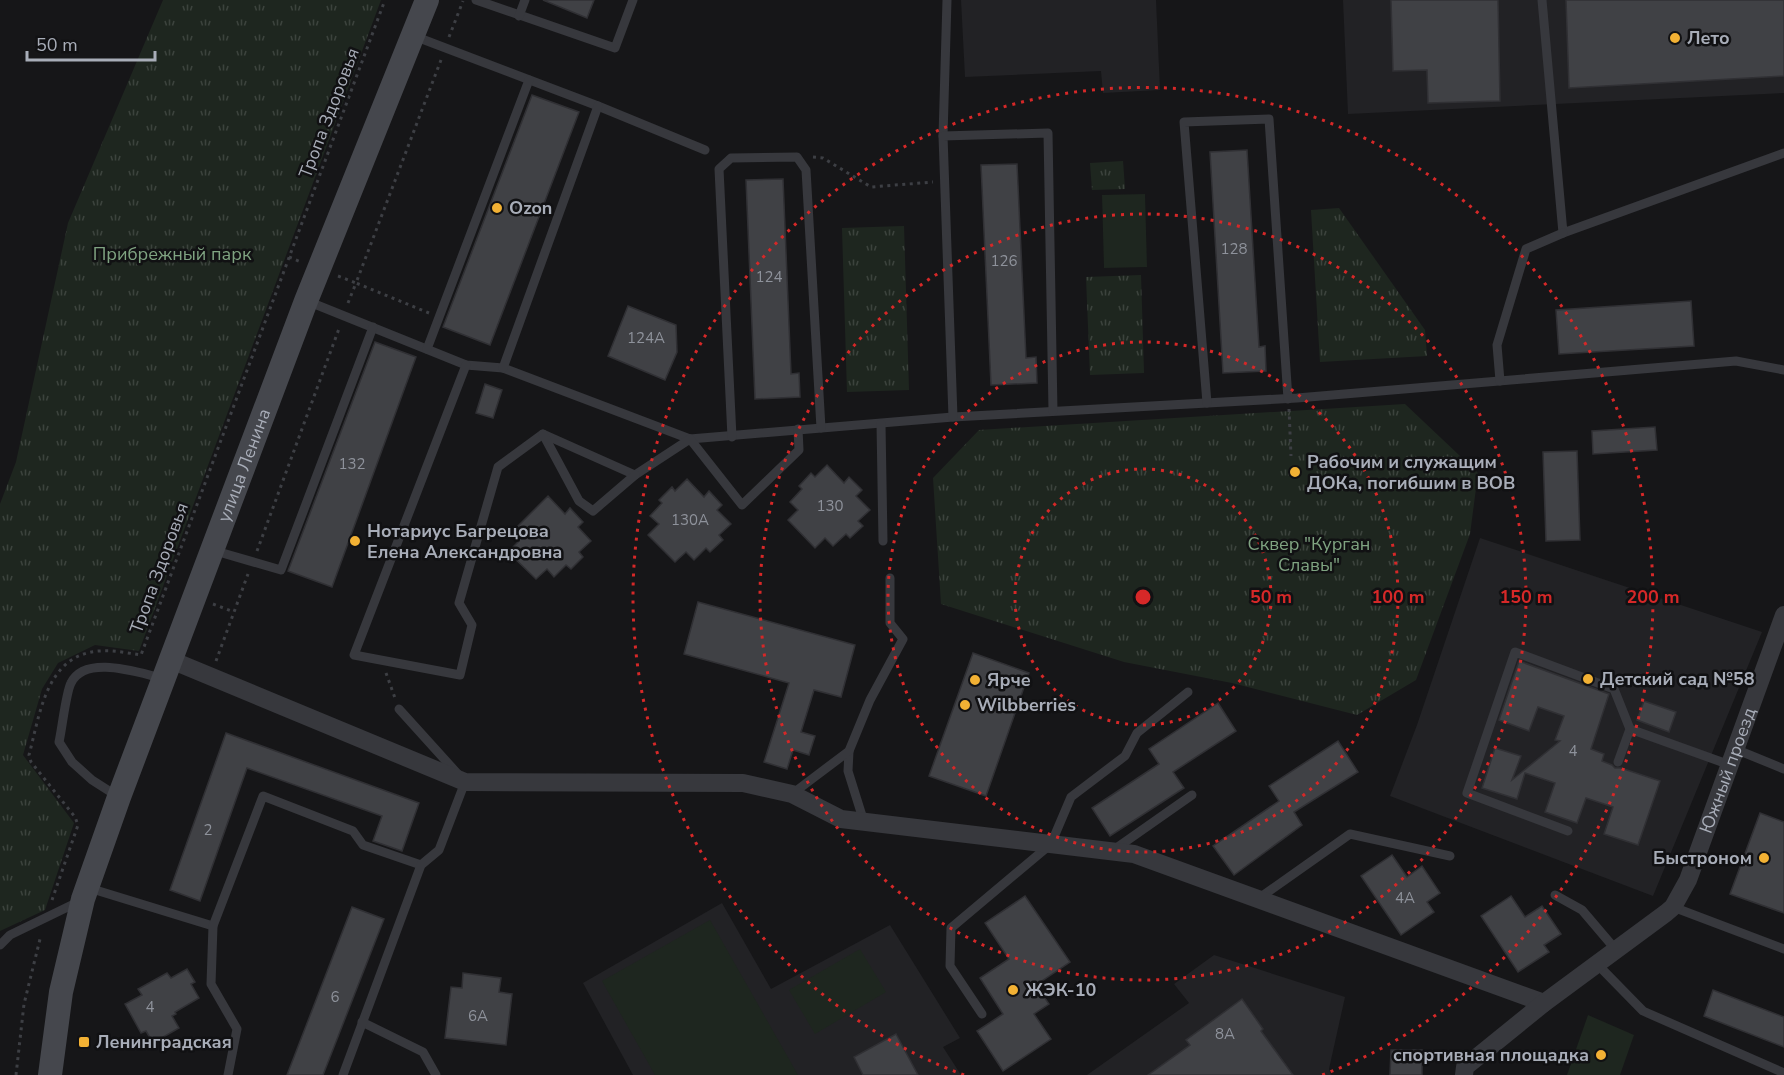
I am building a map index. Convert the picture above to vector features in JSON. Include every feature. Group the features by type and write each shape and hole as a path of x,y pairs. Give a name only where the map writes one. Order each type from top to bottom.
{"street":[{"name":"улица Ленина","path":"50,1075 61,992 85,893 306,301 427,0"},
{"name":"Южный проезд","path":"1464,1075 1465,1067 1544,1003 1673,907 1688,880 1784,615"},
{"path":"168,670 211,677 465,782 743,783 792,794 841,819 1134,854 1544,1003"}],"lane":[{"path":"476,0 615,48 633,0"},
{"path":"519,16 525,0"},
{"path":"947,0 943,136 953,417"},
{"path":"1542,0 1563,233"},
{"path":"414,36 598,106 705,150"},
{"path":"427,349 529,80"},
{"path":"503,368 598,106"},
{"path":"1207,403 1184,122 1269,119 1288,399"},
{"path":"943,136 1048,133 1053,411"},
{"path":"1500,381 1497,345 1526,249 1563,233 1784,153"},
{"path":"732,436 719,169 731,158 796,157 806,170 821,428"},
{"path":"306,301 466,365 503,368 690,439 953,417 1288,399 1736,361 1784,370"},
{"path":"212,550 281,570 373,327"},
{"path":"466,365 354,655 459,675 472,625 459,603 498,467 543,434"},
{"path":"881,424 883,541"},
{"path":"690,439 742,505 799,450 798,429"},
{"path":"543,434 579,501 593,511 636,475 690,439"},
{"path":"543,434 636,475"},
{"path":"864,822 848,771 849,751 870,700 903,639 890,623 890,578"},
{"path":"1568,831 1467,792 1515,652 1614,689 1630,729 1618,762"},
{"path":"119,797 92,780 72,762 59,742 71,682 81,673 104,666 168,670"},
{"path":"982,1014 950,966 951,928 1051,844 1071,797 1125,756 1137,733 1188,692"},
{"path":"343,1075 421,866 439,850 465,782 399,709"},
{"path":"1630,729 1784,769"},
{"path":"792,794 849,751"},
{"path":"1113,851 1192,795"},
{"path":"228,1075 237,1029 211,984 213,926 263,796 353,831 363,845 421,866"},
{"path":"1258,899 1350,834 1450,856"},
{"path":"0,945 10,935 45,918 85,893 213,926"},
{"path":"1555,895 1582,910 1616,950"},
{"path":"1673,907 1784,949"},
{"path":"1598,964 1643,1011 1784,1073"},
{"path":"363,1022 423,1052 436,1075"}],"path":[{"name":"Тропа Здоровья","path":"16,1075 24,1004 45,918 78,825 75,817 31,762 29,755 45,693 60,669 86,654 99,651 141,655 385,0"},
{"path":"211,677 463,0"},
{"path":"796,157 823,158 871,188 944,181"},
{"path":"289,257 439,318"},
{"path":"1288,399 1291,456"},
{"path":"381,660 399,709"}],"shaded area":[{"path":"961,0 1156,0 1160,90 1103,93 1101,71 965,77"},
{"path":"1343,0 1784,0 1784,93 1348,114"},
{"name":"Детский сад №58","path":"1480,538 1762,632 1653,896 1390,796 1417,725"},
{"path":"722,903 771,989 890,925 960,1038 943,1047 961,1075 633,1075 583,983"},
{"path":"1214,955 1345,997 1329,1069 1331,1075 1087,1075 1189,1003 1174,984"}],"green space":[{"name":"Прибрежный парк","path":"163,0 381,0 139,651 95,645 58,663 42,689 23,755 74,823 45,910 0,931 0,504 16,462 68,223"},
{"path":"1123,161 1125,189 1092,190 1090,163"},
{"path":"1145,194 1147,267 1104,268 1102,195"},
{"path":"1339,208 1425,330 1427,356 1320,362 1311,210"},
{"path":"904,226 909,390 847,392 842,228"},
{"path":"1141,275 1144,373 1090,375 1086,277"},
{"name":"Сквер \"Курган Славы\"","path":"1405,404 1478,473 1470,534 1416,680 1357,715 1232,683 1124,662 941,604 933,478 979,430"},
{"path":"710,920 798,1075 655,1075 602,981"},
{"path":"860,949 886,992 815,1034 789,990"},
{"name":"спортивная площадка","path":"1588,1015 1634,1035 1620,1075 1567,1075"}],"building":[{"path":"543,0 594,0 587,18"},
{"path":"1391,0 1498,0 1500,101 1428,103 1427,70 1393,71"},
{"name":"Лето","path":"1566,0 1784,0 1784,76 1569,88"},
{"path":"532,95 579,112 490,345 443,327"},
{"path":"1247,150 1259,347 1265,346 1266,371 1223,373 1210,152"},
{"path":"1017,164 1026,358 1036,357 1037,383 991,385 981,165"},
{"path":"783,179 791,374 799,373 800,397 755,399 746,180"},
{"path":"1691,301 1694,346 1559,354 1556,310"},
{"path":"628,306 676,325 677,352 665,380 608,356"},
{"path":"375,342 416,357 332,587 288,571"},
{"path":"485,384 502,390 493,418 476,413"},
{"path":"1655,427 1657,450 1593,454 1592,431"},
{"path":"1577,451 1580,540 1546,541 1543,452"},
{"path":"827,465 844,483 849,477 862,490 856,496 870,510 858,521 863,526 850,538 846,534 833,546 825,538 815,548 788,520 798,510 790,502 802,489 799,486 811,473 815,477"},
{"path":"687,479 704,497 709,491 722,505 717,510 731,524 719,535 723,540 710,552 706,548 694,560 686,552 675,562 648,535 659,524 650,516 662,503 659,500 672,487 675,491"},
{"path":"548,496 565,514 570,508 583,522 578,527 591,541 579,552 583,557 571,569 566,565 554,577 547,569 536,579 508,552 519,541 511,533"},
{"path":"698,602 855,645 841,697 814,690 801,732 815,736 809,755 793,750 787,769 764,762 789,683 684,654"},
{"path":"973,653 1029,673 986,796 929,776"},
{"path":"1519,661 1609,694 1591,749 1604,754 1602,761 1615,768 1660,781 1638,845 1604,834 1613,807 1586,798 1577,823 1545,812 1555,783 1525,773 1517,799 1482,788 1495,748 1521,756 1512,780 1560,741 1555,740 1564,716 1538,707 1529,731 1499,720"},
{"path":"1644,701 1676,712 1669,732 1637,720"},
{"path":"1218,703 1236,731 1173,772 1184,788 1110,836 1092,808 1159,764 1149,749"},
{"path":"226,733 419,803 402,851 373,841 382,816 247,768 200,901 170,890"},
{"path":"1338,741 1358,772 1294,812 1302,825 1234,875 1213,846 1279,801 1269,786"},
{"name":"Быстроном","path":"1760,813 1784,822 1784,913 1730,894"},
{"path":"1392,855 1407,877 1422,866 1440,893 1427,902 1434,912 1401,935 1361,876"},
{"path":"1025,896 1070,962 1036,985 1049,1004 1034,1014 1051,1039 1003,1071 977,1031 1003,1014 980,978 1009,959 985,923"},
{"path":"1511,896 1525,917 1542,906 1561,934 1544,945 1549,952 1518,972 1481,916"},
{"path":"352,907 384,919 323,1075 287,1075"},
{"path":"187,969 195,982 191,984 199,998 172,1016 179,1028 153,1043 146,1031 141,1033 125,1004 142,995 138,989 167,973 171,978"},
{"path":"463,973 501,978 499,992 512,994 506,1045 445,1038 451,987 462,988"},
{"path":"1713,990 1784,1017 1784,1047 1704,1016"},
{"path":"1242,999 1263,1029 1261,1031 1293,1075 1148,1075 1190,1045 1186,1040"},
{"path":"896,1034 918,1075 863,1075 854,1057"},
{"path":"1391,1050 1422,1050 1422,1075 1390,1075"}],"place":[{"name":"Лето","path":"1675,38"},
{"name":"Ozon","path":"497,208"},
{"name":"Рабочим и служащим ДОКа, погибшим в ВОВ","path":"1295,472"},
{"name":"Нотариус Багрецова Елена Александровна","path":"355,541"},
{"name":"Детский сад №58","path":"1588,679"},
{"name":"Ярче","path":"975,680"},
{"name":"Wilbberries","path":"965,705"},
{"name":"Быстроном","path":"1764,858"},
{"name":"ЖЭК-10","path":"1013,990"},
{"name":"Ленинградская","path":"84,1042"},
{"name":"спортивная площадка","path":"1601,1055"}]}
